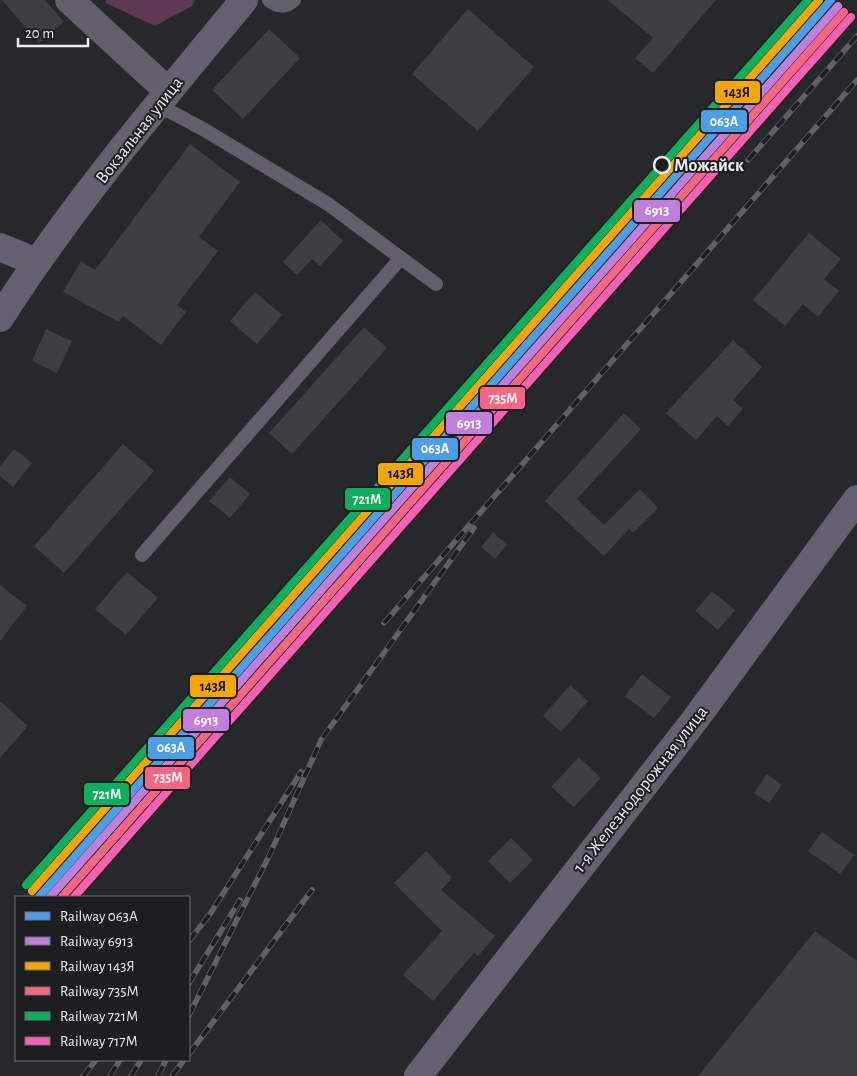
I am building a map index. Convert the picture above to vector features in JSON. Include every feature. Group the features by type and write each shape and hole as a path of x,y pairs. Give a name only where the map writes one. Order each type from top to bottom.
{"main road":[{"name":"Вокзальная улица","path":"0,318 36,262 163,98 244,0"},
{"path":"0,247 36,262"},
{"name":"1-я Железнодорожная улица","path":"418,1076 694,721 857,499"}],"street":[{"path":"69,0 163,98"}],"lane":[{"path":"268,0 279,6 284,6 294,0"},
{"path":"163,98 328,204 436,284"},
{"path":"142,554 401,258"}],"shaded area":[{"path":"106,0 195,0 192,6 155,26 106,3"}],"building":[{"path":"2,0 45,0 64,22 39,43"},
{"path":"608,0 716,0 653,73 635,58 653,38"},
{"path":"468,9 534,67 478,131 412,74"},
{"path":"269,29 300,58 243,119 212,90"},
{"path":"190,144 240,182 199,237 218,251 177,305 186,312 161,345 123,316 119,322 63,292 81,261 95,270"},
{"path":"321,220 343,241 320,266 312,259 297,275 283,262"},
{"path":"809,233 841,259 824,279 839,291 818,317 803,304 785,326 753,300"},
{"path":"255,292 282,315 257,344 230,321"},
{"path":"364,327 387,348 292,454 269,433"},
{"path":"46,329 72,341 57,373 32,361"},
{"path":"733,340 762,367 733,400 743,409 728,426 717,416 696,440 666,413"},
{"path":"624,413 641,429 577,499 604,525 640,489 658,508 633,533 629,529 604,556 545,501"},
{"path":"123,444 154,471 64,573 34,546"},
{"path":"14,449 32,463 13,487 0,476 0,466"},
{"path":"230,477 250,494 230,518 209,501"},
{"path":"493,532 507,545 495,559 481,547"},
{"path":"127,572 158,598 126,635 95,609"},
{"path":"0,585 27,606 0,641"},
{"path":"712,591 735,610 718,630 695,611"},
{"path":"642,674 671,697 654,718 625,696"},
{"path":"570,685 588,701 561,732 543,716"},
{"path":"0,701 28,726 0,758"},
{"path":"579,757 601,778 574,807 551,787"},
{"path":"767,774 782,785 769,803 754,793"},
{"path":"822,832 854,855 840,874 808,851"},
{"path":"511,838 533,860 510,883 488,861"},
{"path":"426,851 452,878 441,890 495,936 478,956 474,953 433,1001 403,975 442,931 394,883"},
{"path":"815,931 857,961 857,1076 698,1076"}],"railway":[{"path":"748,160 857,36"},
{"path":"384,623 857,80"},
{"path":"190,1013 270,854 321,740 474,528"},
{"path":"190,940 210,914 301,772"},
{"path":"190,1053 312,890"},
{"path":"190,981 240,900"},
{"path":"83,1076 95,1061"},
{"path":"110,1076 119,1061"},
{"path":"131,1076 140,1061"},
{"path":"158,1076 166,1061"},
{"path":"172,1076 183,1061"}],"rail line":[{"name":"721М","path":"26,885 808,0"},
{"name":"143Я","path":"32,891 819,0"},
{"name":"063А","path":"40,896 831,0"},
{"name":"6913","path":"51,896 838,6"},
{"name":"735М","path":"63,896 844,12"},
{"name":"717М","path":"75,896 851,17"}],"place":[{"name":"Можайск","path":"662,165"}]}
